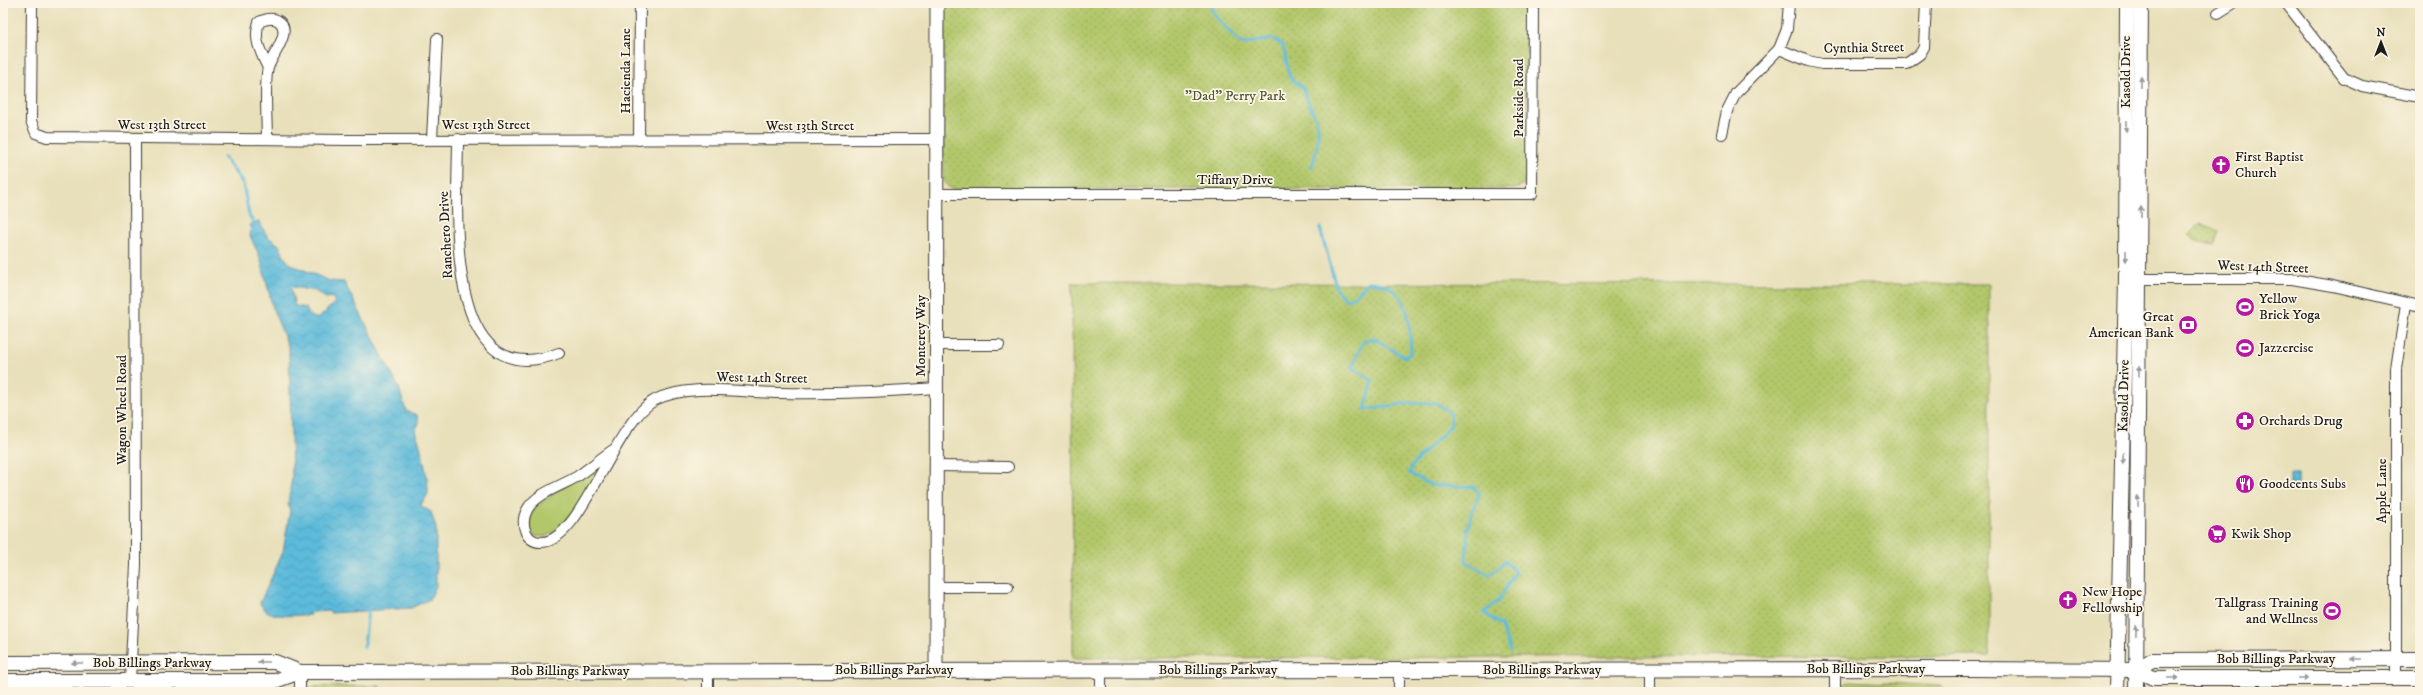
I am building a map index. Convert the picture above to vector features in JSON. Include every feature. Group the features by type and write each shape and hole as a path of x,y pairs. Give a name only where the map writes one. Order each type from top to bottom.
{"main road":[{"name":"Kasold Drive","path":"2117,692 2126,279 2127,3"},
{"name":"Kasold Drive","path":"2136,692 2141,279 2141,3"},
{"name":"Bob Billings Parkway","path":"2136,670 2152,660 2420,659"},
{"name":"Bob Billings Parkway","path":"3,663 275,662 300,672"},
{"name":"Bob Billings Parkway","path":"3,681 130,681 198,686 275,681 300,672 936,670 2136,670 2153,678 2420,678"}],"street":[{"name":"West 13th Street","path":"32,3 31,120 36,133 56,138 639,140 937,139"},
{"name":"Hacienda Lane","path":"639,140 640,3"},
{"name":"Monterey Way","path":"936,670 937,3"},
{"name":"Parkside Road","path":"1532,194 1533,3"},
{"path":"1722,134 1727,111 1736,93 1779,49 1787,29 1789,3"},
{"name":"Cynthia Street","path":"1779,49 1808,61 1828,64 1906,64 1917,57 1924,46 1926,3"},
{"path":"2218,13 2234,3"},
{"path":"2286,3 2344,78 2362,86 2420,97"},
{"path":"432,139 437,39"},
{"path":"267,139 268,68"},
{"name":"Wagon Wheel Road","path":"130,681 136,565 135,138"},
{"name":"Ranchero Drive","path":"458,139 458,261 470,314 477,328 488,342 507,355 517,359 536,360 559,352"},
{"name":"Tiffany Drive","path":"937,194 1532,194"},
{"name":"West 14th Street","path":"2126,279 2292,279 2335,286 2406,304 2420,306"},
{"name":"Apple Lane","path":"2396,678 2396,369 2406,304"},
{"path":"937,345 999,346"},
{"name":"West 14th Street","path":"613,450 578,476 532,503 524,520 525,531 529,538 536,542 544,542 561,533 592,490 613,450 634,419 644,408 666,395 677,392 876,393 936,388"},
{"path":"936,466 1008,466"},
{"path":"936,587 1008,587"},
{"path":"1835,669 1835,692"},
{"path":"1101,670 1101,692"},
{"path":"1399,670 1399,692"},
{"path":"1650,670 1650,692"},
{"path":"708,671 708,692"},
{"path":"300,672 300,692"}],"green space":[{"name":"\"Dad\" Perry Park","path":"944,3 1527,3 1526,179 1524,185 1515,189 952,189 946,185 943,178"},
{"path":"2200,223 2219,231 2214,245 2197,241 2189,234"},
{"path":"1072,283 1989,284 1989,656 1073,658"},
{"path":"604,459 600,469 581,501 563,524 553,532 544,536 534,535 530,527 530,519 539,504"},
{"path":"1850,681 1941,686 1946,692 1840,692 1844,684"},
{"path":"380,686 380,692 267,692 267,687"}],"water":[{"path":"259,221 267,236 279,245 285,258 290,264 330,281 344,282 399,388 406,411 417,415 419,423 415,431 422,452 428,487 428,494 421,506 431,512 436,528 436,586 430,599 411,608 330,613 329,611 313,612 310,615 289,616 269,612 260,603 283,552 290,510 288,504 292,477 289,348 274,312 260,257 250,236 251,223","holes":["293,287 315,291 326,298 332,297 335,302 319,318 314,318 311,316 306,308 295,306 291,289"]},
{"path":"2290,474 2298,474 2298,489 2290,489"}],"waterway":[{"path":"1209,3 1216,17 1241,44 1274,39 1283,46 1290,78 1303,88 1306,99 1317,120 1318,140 1312,167"},
{"path":"224,157 243,183 249,215 253,222"},
{"path":"1320,228 1337,290 1346,300 1356,295 1368,282 1382,284 1393,289 1405,306 1408,317 1411,353 1404,357 1375,339 1364,340 1352,367 1373,381 1365,410 1408,403 1437,403 1450,413 1451,425 1422,454 1412,466 1409,473 1431,485 1474,487 1480,494 1472,510 1470,518 1467,535 1466,562 1490,575 1506,561 1515,572 1499,600 1484,613 1501,625 1510,651"},
{"path":"364,647 368,610"}],"place":[{"name":"First Baptist Church","path":"2221,165"},
{"name":"Yellow Brick Yoga","path":"2245,307"},
{"name":"Great American Bank","path":"2188,325"},
{"name":"Jazzercise","path":"2245,348"},
{"name":"Orchards Drug","path":"2245,421"},
{"name":"Goodcents Subs","path":"2245,484"},
{"name":"Kwik Shop","path":"2217,534"},
{"name":"New Hope Fellowship","path":"2068,600"},
{"name":"Tallgrass Training and Wellness","path":"2332,611"}]}
